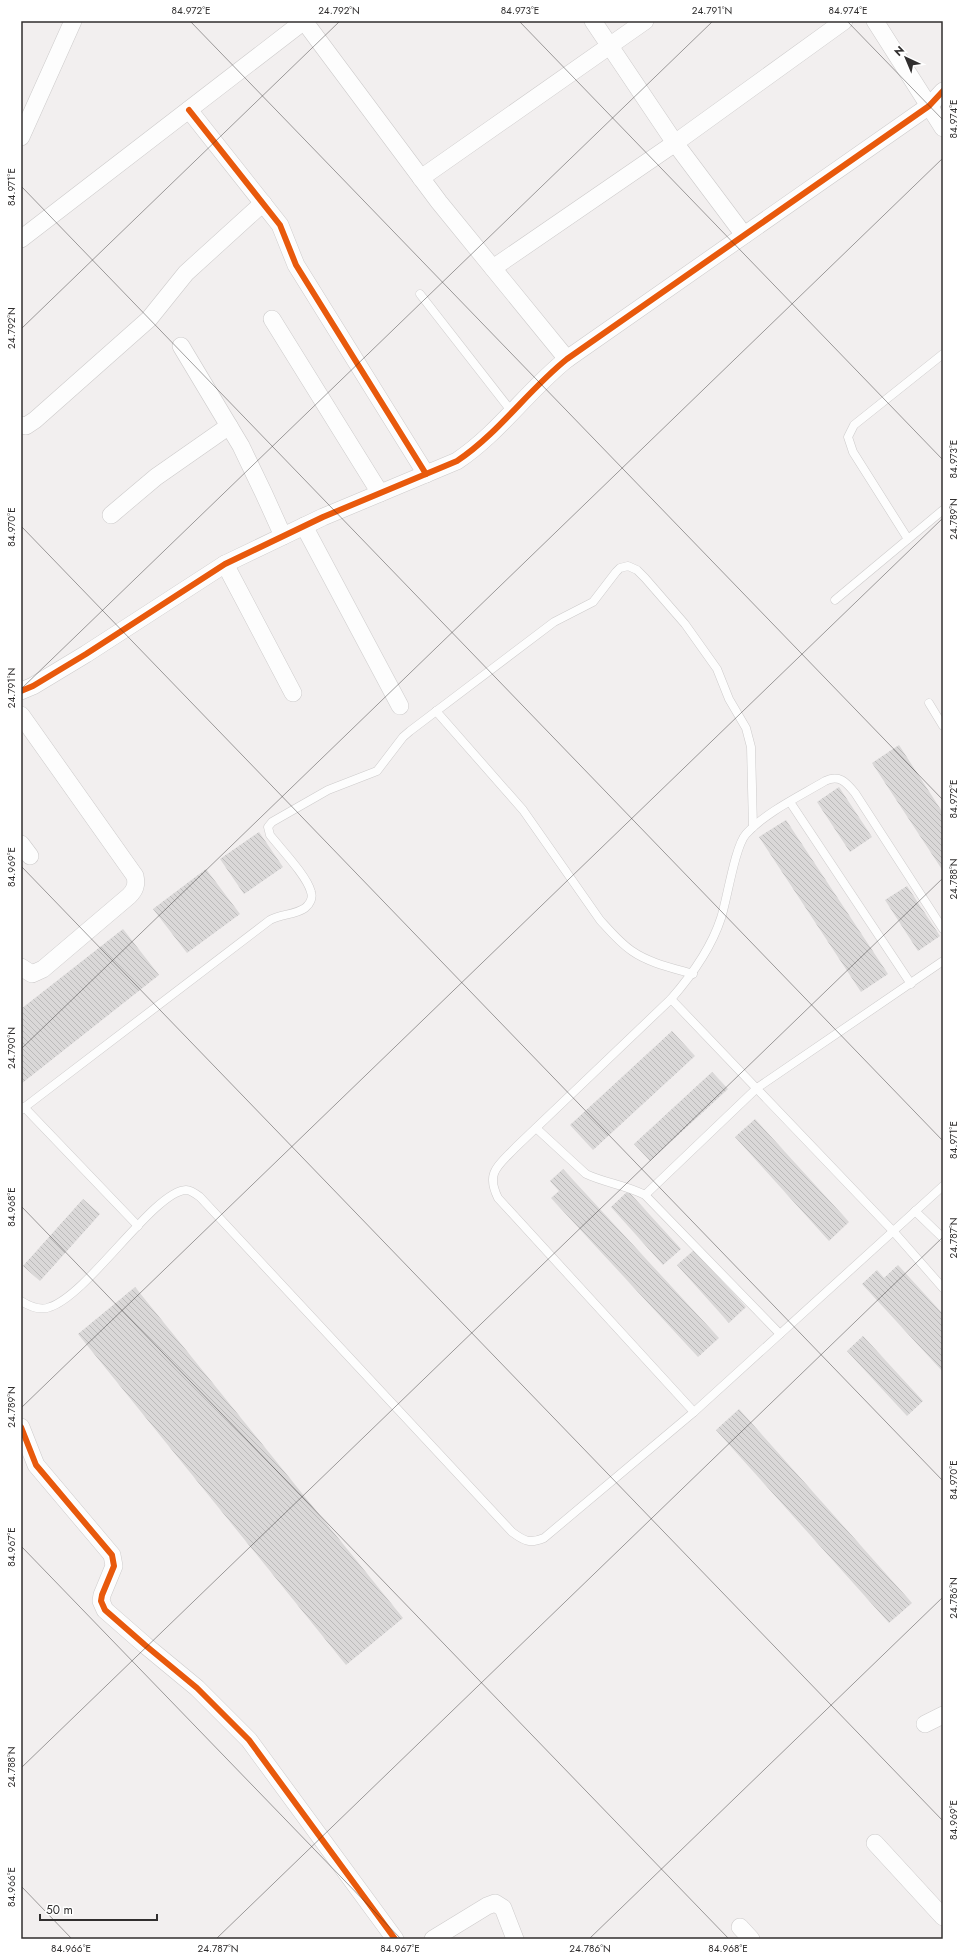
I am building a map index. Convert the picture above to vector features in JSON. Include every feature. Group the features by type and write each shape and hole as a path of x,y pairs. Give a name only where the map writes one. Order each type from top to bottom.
{"street":[{"path":"21,137 73,21"},
{"path":"21,239 304,21 421,178 567,359"},
{"path":"593,21 609,47 675,143 744,235"},
{"path":"421,178 645,21"},
{"path":"493,268 675,143 844,21"},
{"path":"875,21 943,128"},
{"path":"21,691 33,686 79,658 225,564 304,526 457,461 471,452 552,371 567,359 929,106 943,91"},
{"path":"189,110 280,225 296,265 426,474"},
{"path":"21,425 26,426 35,420 149,319 186,273 263,203"},
{"path":"272,319 380,493"},
{"path":"181,346 229,426 264,494 283,536"},
{"path":"111,515 156,477 229,426"},
{"path":"304,526 400,706"},
{"path":"225,564 293,692"},
{"path":"21,715 134,876 136,882 134,891 129,896 43,969 32,974 21,967"},
{"path":"21,1427 36,1465 112,1556 114,1566 102,1595 105,1610 145,1646 197,1688 249,1740 395,1939"},
{"path":"924,1724 943,1715"},
{"path":"875,1843 943,1917"},
{"path":"433,1939 486,1906 495,1903 503,1908 515,1939"}],"lane":[{"path":"420,294 512,412"},
{"path":"908,539 853,452 848,437 854,425 943,354"},
{"path":"835,600 943,510"},
{"path":"138,1226 22,1109 270,920 276,916 304,908 310,901 311,892 304,878 270,835 268,831 269,824 328,790 377,771 403,737 554,622 593,602 616,572 624,566 637,570 645,578 680,618 710,656 717,669 729,699 746,728 751,747 753,827"},
{"path":"929,703 943,726"},
{"path":"436,711 523,810 600,920 615,936 631,951 646,959 693,974"},
{"path":"694,1412 498,1198 492,1180 494,1172 536,1128 671,999 693,974 710,944 720,919 740,845 745,835 753,827 790,802 831,778 843,780 855,793 943,929"},
{"path":"790,802 911,984"},
{"path":"645,1195 757,1088 943,961"},
{"path":"671,999 893,1232 943,1288"},
{"path":"536,1128 586,1174 634,1189 645,1195 780,1334"},
{"path":"21,1301 29,1305 49,1308 61,1302 160,1204 174,1194 186,1190 192,1191 200,1196 512,1532 528,1542 544,1538 694,1412 943,1186"},
{"path":"915,1211 943,1238"}],"building":[{"path":"899,745 943,813 943,871 872,763"},
{"path":"839,787 872,837 850,852 817,802"},
{"path":"786,820 888,974 861,992 759,837"},
{"path":"259,832 283,867 244,894 220,859"},
{"path":"206,869 240,914 187,953 153,909"},
{"path":"907,886 940,936 918,951 885,900"},
{"path":"123,929 159,975 21,1084 21,1009"},
{"path":"672,1031 695,1056 593,1150 570,1125"},
{"path":"712,1072 728,1089 650,1161 634,1144"},
{"path":"755,1119 849,1222 829,1241 735,1137"},
{"path":"563,1169 719,1338 698,1357 551,1198 559,1191 550,1181"},
{"path":"628,1191 681,1249 663,1265 611,1207"},
{"path":"83,1199 100,1214 40,1281 23,1266"},
{"path":"694,1250 746,1307 729,1323 677,1265"},
{"path":"898,1265 943,1314 943,1372 862,1284 877,1270 884,1278"},
{"path":"135,1287 403,1618 346,1665 78,1334"},
{"path":"863,1336 923,1401 907,1416 847,1351"},
{"path":"739,1409 912,1603 889,1623 716,1430"}],"cycle path":[{"path":"21,691 33,686 86,654 225,564 323,517 457,461 486,438 539,384 567,359 929,106 943,91"},
{"path":"189,110 280,225 296,265 426,474"},
{"path":"21,1427 36,1465 112,1555 114,1566 101,1601 105,1610 197,1688 249,1740 395,1939"}]}
